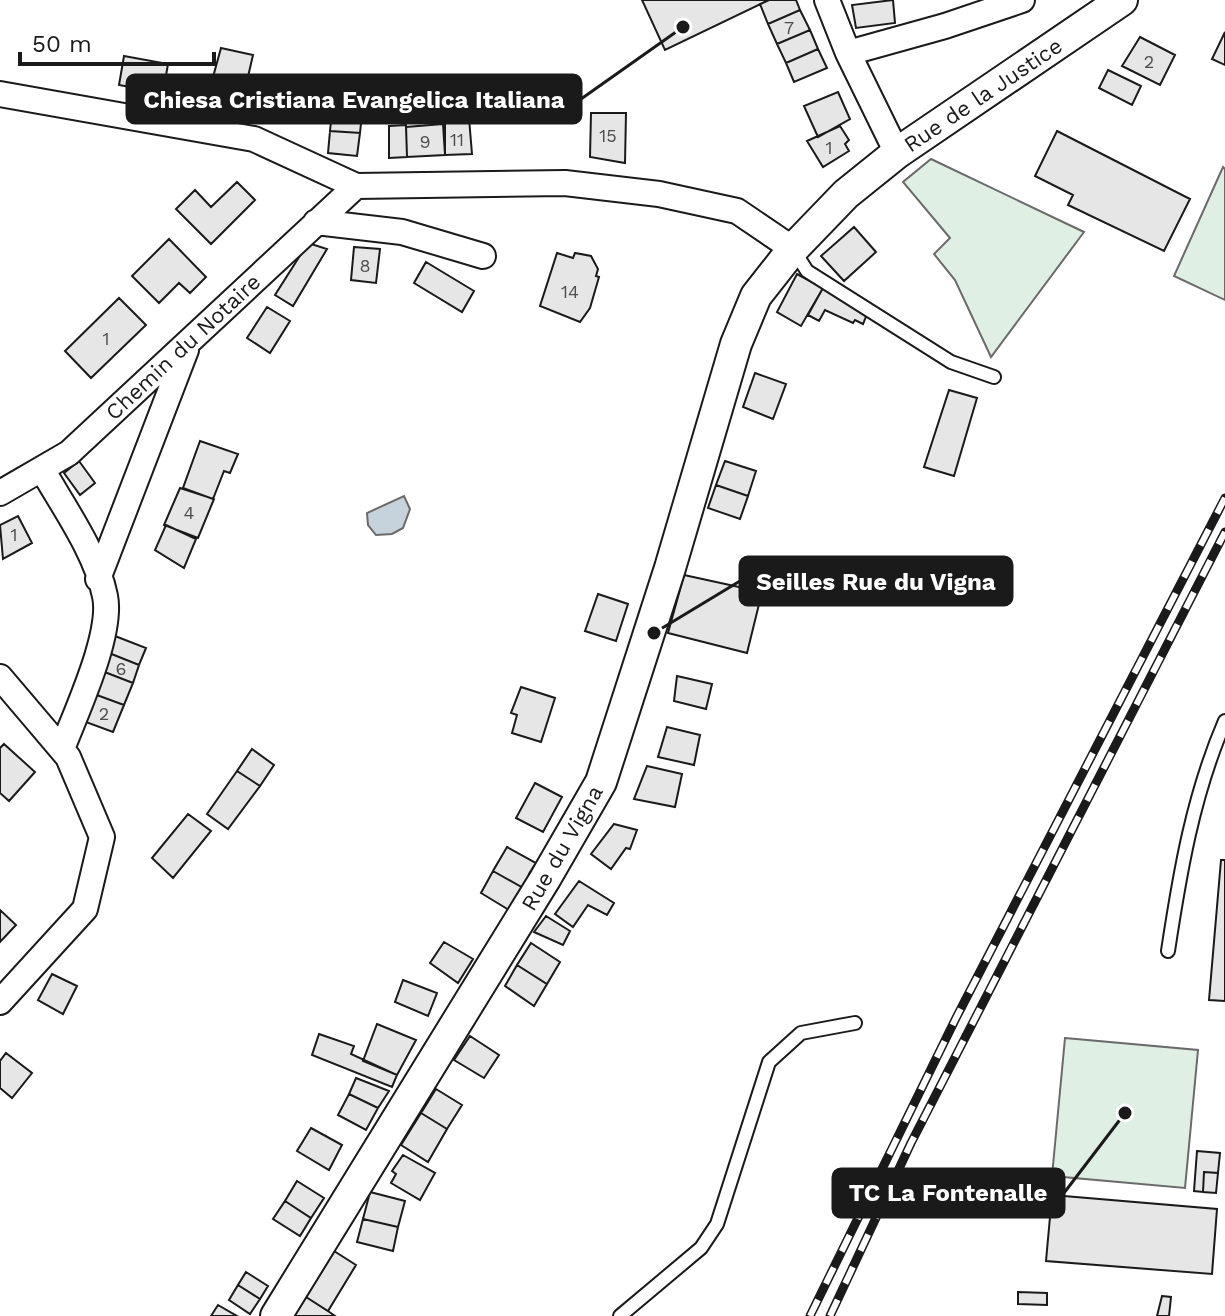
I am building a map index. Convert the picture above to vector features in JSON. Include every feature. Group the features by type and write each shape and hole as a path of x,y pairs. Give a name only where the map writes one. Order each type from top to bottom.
{"street":[{"name":"Rue de la Justice","path":"827,0 848,53 897,153 1122,0"},
{"path":"848,53 945,26 1022,0"},
{"path":"0,94 254,139 356,186 565,183 659,194 737,211 793,249"},
{"name":"Rue du Vigna","path":"276,1316 545,879 601,782 670,568 736,344 756,296 793,249 846,194 897,153"},
{"name":"Chemin du Notaire","path":"0,493 69,453 356,186"},
{"path":"316,222 402,232 483,256"},
{"path":"98,579 188,344"},
{"path":"42,469 86,548 106,597 98,652 62,749"},
{"path":"0,677 68,757 102,837 85,909 0,1002"}],"lane":[{"path":"793,249 807,271 951,362 994,377"},
{"path":"1168,951 1184,844 1211,755 1225,721"},
{"path":"620,1316 701,1248 717,1224 769,1062 801,1033 855,1023"}],"green space":[{"path":"931,159 1084,232 991,357 955,280 934,254 950,238 903,182"},
{"path":"1223,167 1225,169 1225,300 1174,276"},
{"path":"1065,1038 1198,1050 1185,1188 1052,1176"}],"shaded area":[{"path":"404,496 410,509 403,528 392,534 376,535 368,525 367,513"}],"building":[{"path":"642,0 769,0 665,50"},
{"path":"769,0 796,0 800,10 768,24 760,4"},
{"path":"893,0 895,23 856,28 852,5"},
{"path":"800,10 810,30 777,44 768,24"},
{"path":"810,30 818,49 786,63 777,44"},
{"path":"1225,32 1225,65 1212,59"},
{"path":"1140,37 1175,55 1160,85 1122,66"},
{"path":"221,48 253,55 241,107 207,99"},
{"path":"818,49 827,68 794,82 786,63"},
{"path":"124,56 168,64 163,93 119,85"},
{"path":"1108,70 1141,86 1132,105 1099,88"},
{"path":"334,91 364,94 360,133 330,131"},
{"path":"838,92 850,119 818,137 804,106"},
{"path":"591,113 626,113 625,163 590,157"},
{"path":"469,118 472,154 445,155 445,119"},
{"path":"443,124 445,155 407,157 406,127"},
{"path":"406,125 407,157 389,158 389,126"},
{"path":"840,126 849,140 845,144 849,151 823,167 807,141"},
{"path":"330,131 360,133 357,156 328,153"},
{"path":"1057,131 1190,199 1164,251 1068,205 1073,195 1035,176"},
{"path":"237,182 255,200 211,244 176,209 195,190 211,207"},
{"path":"854,227 876,252 844,281 821,256"},
{"path":"169,239 206,277 190,293 179,283 159,303 132,276"},
{"path":"308,243 327,249 293,306 275,295"},
{"path":"354,247 380,249 376,283 351,280"},
{"path":"557,253 573,258 575,253 591,256 598,269 596,276 599,277 590,308 580,322 540,306"},
{"path":"426,262 474,291 462,312 414,283"},
{"path":"797,274 823,288 801,326 777,312"},
{"path":"823,288 867,314 863,324 855,320 853,323 825,310 819,321 808,315"},
{"path":"119,298 146,325 91,378 65,351"},
{"path":"267,307 290,321 270,353 247,338"},
{"path":"755,373 786,384 773,419 743,407"},
{"path":"949,390 977,398 954,476 924,467"},
{"path":"200,441 238,454 230,473 224,471 213,499 183,488"},
{"path":"79,461 95,483 80,495 64,473"},
{"path":"725,461 756,471 748,496 716,485"},
{"path":"716,485 748,496 740,519 708,508"},
{"path":"180,488 214,499 198,538 164,525"},
{"path":"18,516 32,543 3,559 0,525"},
{"path":"166,525 196,539 184,568 155,550"},
{"path":"684,575 762,592 747,653 668,633"},
{"path":"598,594 628,604 616,641 585,631"},
{"path":"115,636 146,648 139,665 109,653"},
{"path":"109,653 139,665 133,683 102,671"},
{"path":"102,671 133,683 124,705 94,694"},
{"path":"677,676 712,684 706,709 674,701"},
{"path":"521,687 555,698 541,742 512,733 517,715 511,713"},
{"path":"94,694 124,705 113,732 83,721"},
{"path":"667,727 700,735 694,765 658,757"},
{"path":"4,744 35,772 9,801 0,793 0,748"},
{"path":"252,749 274,765 260,786 237,771"},
{"path":"647,766 682,774 675,807 634,799"},
{"path":"237,771 260,786 228,829 207,814"},
{"path":"535,783 562,797 543,832 516,818"},
{"path":"188,814 211,831 173,878 152,858"},
{"path":"614,824 637,830 630,849 626,848 611,869 591,854"},
{"path":"507,847 536,863 529,874 534,877 525,889 493,871"},
{"path":"1221,860 1225,860 1225,1001 1209,1000"},
{"path":"493,871 525,889 509,910 481,893"},
{"path":"579,881 614,903 607,915 588,905 573,927 555,914"},
{"path":"0,910 16,925 0,942"},
{"path":"546,916 570,931 563,945 534,932"},
{"path":"444,942 473,959 458,983 430,963"},
{"path":"531,943 560,962 547,984 517,965"},
{"path":"517,965 547,984 534,1006 505,986"},
{"path":"52,974 77,986 63,1014 38,1000"},
{"path":"403,980 437,993 428,1016 395,1002"},
{"path":"377,1024 416,1040 397,1075 363,1061"},
{"path":"319,1034 354,1046 351,1054 397,1075 392,1087 312,1055"},
{"path":"470,1036 499,1055 484,1078 454,1060"},
{"path":"6,1053 32,1073 12,1098 0,1088 0,1061"},
{"path":"356,1078 389,1091 378,1108 349,1094"},
{"path":"436,1089 462,1105 447,1129 421,1113"},
{"path":"349,1094 378,1108 366,1130 338,1115"},
{"path":"421,1113 447,1129 428,1162 401,1145"},
{"path":"311,1128 342,1145 329,1170 297,1151"},
{"path":"1197,1151 1220,1153 1218,1173 1204,1172 1203,1192 1194,1191"},
{"path":"403,1155 435,1173 420,1200 391,1183 396,1174 392,1171"},
{"path":"1204,1172 1218,1173 1216,1193 1203,1192"},
{"path":"297,1181 324,1198 311,1218 285,1201"},
{"path":"370,1192 405,1201 398,1227 363,1219"},
{"path":"1052,1195 1217,1209 1212,1274 1046,1261"},
{"path":"285,1201 311,1218 300,1236 273,1219"},
{"path":"363,1219 398,1227 393,1251 357,1242"},
{"path":"334,1251 356,1265 328,1311 306,1297"},
{"path":"246,1272 268,1286 260,1299 238,1285"},
{"path":"238,1285 260,1299 250,1314 229,1300"},
{"path":"1018,1292 1047,1293 1047,1305 1018,1304"},
{"path":"1162,1296 1171,1297 1169,1316 1157,1316"},
{"path":"306,1297 328,1311 335,1316 294,1316"},
{"path":"218,1305 237,1316 211,1316"}],"railway":[{"path":"810,1316 956,1018 1225,498"},
{"path":"830,1316 911,1143 1225,532"}],"place":[{"name":"Chiesa Cristiana Evangelica Italiana","path":"683,27"},
{"name":"Seilles Rue du Vigna","path":"654,633"},
{"name":"TC La Fontenalle","path":"1125,1113"}]}
